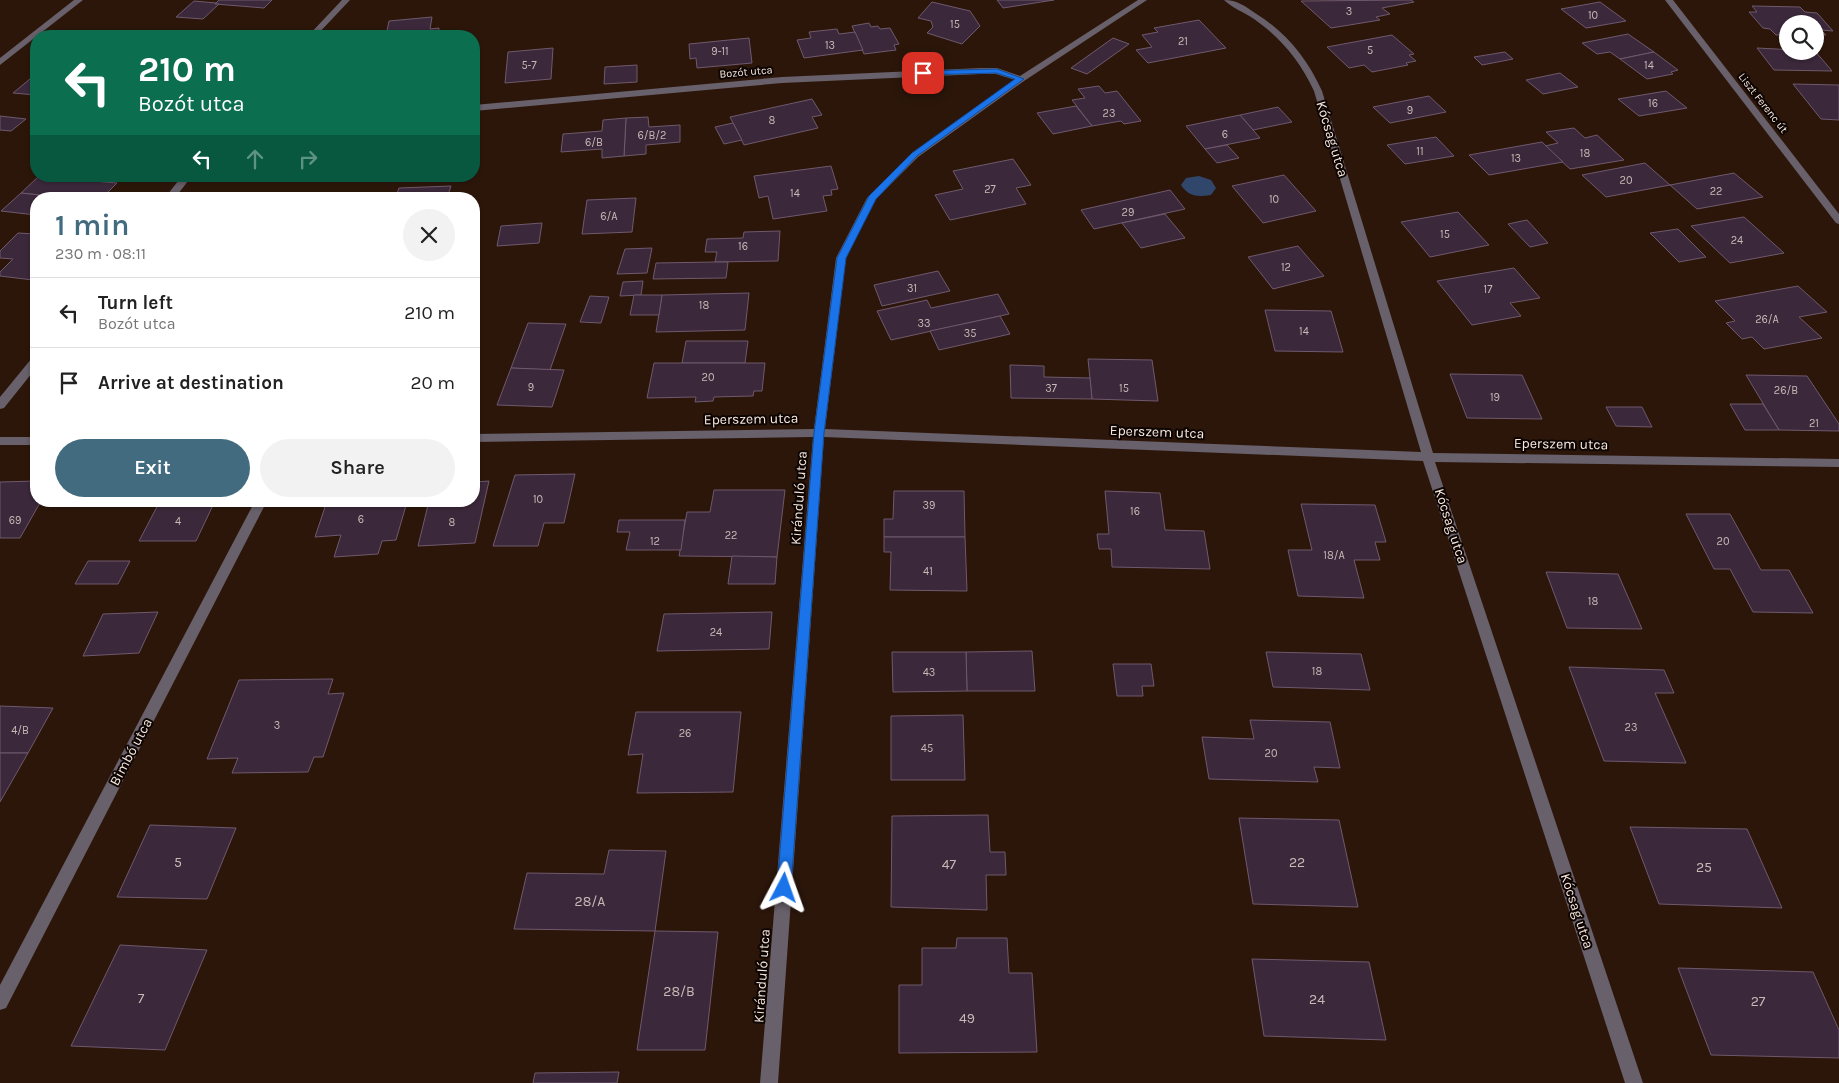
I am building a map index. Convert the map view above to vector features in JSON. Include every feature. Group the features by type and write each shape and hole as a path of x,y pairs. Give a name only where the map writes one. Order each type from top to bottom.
{"street":[{"path":"41,30 79,0"},
{"path":"318,30 346,0"},
{"name":"Kiránduló utca","path":"769,1083 819,433 841,258 872,198 914,154 1021,79 1143,0"},
{"name":"Kócsag utca","path":"1228,0 1281,35 1310,71 1318,91 1428,457 1634,1083"},
{"name":"Liszt Ferenc út","path":"1670,0 1839,221"},
{"path":"0,62 30,38"},
{"name":"Bozót utca","path":"480,107 827,77 981,71 1003,72 1021,79"},
{"path":"175,192 183,182"},
{"path":"0,405 30,368"},
{"name":"Eperszem utca","path":"480,438 819,433 1428,457 1839,463"},
{"path":"0,441 30,441"},
{"name":"Bimbó utca","path":"0,1002 258,507"}],"water":[{"path":"1199,176 1211,180 1216,188 1211,195 1191,194 1181,185 1186,178"}],"building":[{"path":"219,0 272,0 264,8 215,4"},
{"path":"997,0 1054,0 1003,8"},
{"path":"1411,0 1414,2 1382,8 1390,14 1376,17 1380,20 1331,28 1301,1"},
{"path":"194,1 219,4 203,19 176,17"},
{"path":"932,2 970,11 980,26 962,44 927,33 933,27 931,21 918,18"},
{"path":"1600,2 1626,21 1586,28 1561,9"},
{"path":"1752,6 1800,7 1805,12 1817,13 1819,15 1779,15 1779,35 1776,35 1770,29 1763,28 1749,12 1757,12"},
{"path":"432,17 430,29 439,28 439,30 387,30 389,21"},
{"path":"1199,20 1226,48 1148,63 1136,50 1152,47 1142,35 1158,32 1154,28"},
{"path":"1824,21 1833,31 1824,30"},
{"path":"869,23 871,27 878,26 880,29 890,28 899,44 894,45 896,50 864,54 852,26"},
{"path":"837,29 839,34 855,32 863,50 804,58 797,40 811,38 809,32"},
{"path":"1628,34 1654,52 1620,59 1610,52 1597,54 1582,43"},
{"path":"1392,35 1414,54 1409,55 1416,61 1406,63 1408,65 1372,72 1364,65 1349,68 1327,47"},
{"path":"749,38 752,63 697,68 696,58 690,59 689,44"},
{"path":"1113,38 1129,44 1087,74 1071,68"},
{"path":"553,48 551,79 505,83 508,52"},
{"path":"1757,48 1779,49 1779,60 1823,60 1832,71 1774,70"},
{"path":"1505,52 1513,59 1482,65 1474,57"},
{"path":"1654,52 1678,70 1671,72 1673,74 1647,79 1620,59"},
{"path":"637,65 637,82 604,84 605,67"},
{"path":"1560,73 1578,87 1543,94 1526,80"},
{"path":"30,79 30,94 13,93"},
{"path":"1793,84 1839,85 1839,120 1821,119"},
{"path":"1099,86 1105,93 1117,91 1141,121 1124,124 1121,121 1092,126 1072,100 1085,98 1078,89"},
{"path":"1666,91 1687,108 1639,116 1618,99"},
{"path":"1429,96 1446,112 1390,123 1373,107"},
{"path":"812,99 822,115 812,117 818,128 744,145 730,117"},
{"path":"1076,106 1092,126 1053,134 1037,113"},
{"path":"1278,107 1292,122 1253,130 1240,115"},
{"path":"1240,115 1260,138 1205,149 1186,126"},
{"path":"0,116 26,119 11,131 0,130"},
{"path":"648,117 649,127 680,125 680,142 646,145 646,154 624,156 626,118"},
{"path":"626,118 624,156 602,158 602,149 561,152 563,134 602,131 603,120"},
{"path":"733,123 742,140 724,144 715,127"},
{"path":"1574,128 1585,138 1597,135 1624,160 1570,169 1545,146 1558,143 1546,132"},
{"path":"1436,137 1454,156 1405,164 1387,145"},
{"path":"1542,142 1563,162 1489,175 1469,155"},
{"path":"1227,145 1239,158 1217,163 1205,149"},
{"path":"1013,159 1031,185 1016,188 1026,204 950,220 935,195 963,189 953,171"},
{"path":"1645,163 1670,185 1606,197 1582,175"},
{"path":"831,166 838,189 831,190 832,195 823,196 827,211 773,219 768,196 759,198 754,176"},
{"path":"1734,173 1763,197 1697,209 1670,185"},
{"path":"1284,175 1316,211 1263,223 1232,186"},
{"path":"33,182 117,183 108,192 21,193"},
{"path":"451,186 449,192 398,192 399,188"},
{"path":"1170,190 1185,209 1094,229 1081,210"},
{"path":"21,193 30,194 30,214 1,211"},
{"path":"636,198 632,232 582,234 587,200"},
{"path":"1458,212 1489,245 1430,257 1401,222"},
{"path":"1165,214 1185,238 1141,248 1122,223"},
{"path":"1744,217 1784,253 1730,263 1691,226"},
{"path":"1527,220 1548,243 1530,247 1508,224"},
{"path":"542,223 539,243 497,246 501,226"},
{"path":"1678,229 1706,257 1679,262 1650,233"},
{"path":"780,231 778,261 715,262 717,252 705,252 707,239 743,238 744,232"},
{"path":"18,233 30,234 30,280 0,276 0,272 13,259 0,258 0,251"},
{"path":"1298,246 1324,276 1273,289 1248,257"},
{"path":"652,248 647,273 617,274 625,249"},
{"path":"728,262 726,278 653,279 656,263"},
{"path":"1514,268 1540,298 1510,303 1521,316 1472,325 1437,281"},
{"path":"938,271 950,291 882,306 874,285"},
{"path":"643,281 641,295 620,296 623,282"},
{"path":"1798,286 1827,312 1799,317 1822,338 1764,349 1752,337 1742,339 1726,323 1735,321 1715,301"},
{"path":"749,293 745,330 656,332 662,295"},
{"path":"998,294 1009,314 891,340 877,311 927,300 931,308"},
{"path":"634,295 662,295 659,315 630,315"},
{"path":"590,296 609,297 601,323 580,322"},
{"path":"1265,310 1331,311 1343,352 1275,351"},
{"path":"1000,316 1010,334 939,350 930,331"},
{"path":"528,323 566,324 550,370 511,368"},
{"path":"686,341 748,341 745,363 682,363"},
{"path":"1088,359 1152,360 1158,401 1092,399"},
{"path":"654,363 765,363 762,391 754,391 753,396 714,397 713,401 695,402 696,397 647,398"},
{"path":"1010,365 1044,366 1044,377 1090,378 1092,399 1011,398"},
{"path":"511,368 564,370 552,407 497,405"},
{"path":"1450,374 1522,375 1542,419 1467,418"},
{"path":"1746,375 1807,376 1839,424 1839,431 1779,430"},
{"path":"1730,404 1763,404 1779,430 1745,430"},
{"path":"1606,407 1642,407 1652,427 1616,426"},
{"path":"575,474 564,523 544,523 538,546 493,546 515,475"},
{"path":"30,481 30,507 38,507 20,538 0,538 0,482"},
{"path":"489,481 475,543 418,546 428,507 480,507 480,482"},
{"path":"714,490 785,490 777,557 679,556 687,512 710,512"},
{"path":"894,491 964,491 965,537 884,537 884,519 893,519"},
{"path":"1105,491 1160,493 1165,530 1204,531 1210,569 1112,567 1111,549 1099,549 1097,534 1109,534"},
{"path":"1301,504 1375,505 1386,542 1375,542 1380,560 1354,560 1364,598 1298,596 1288,550 1312,550"},
{"path":"157,507 212,507 196,541 139,541"},
{"path":"325,507 406,507 396,540 382,541 378,554 334,557 341,535 315,537"},
{"path":"1686,514 1730,514 1761,570 1789,570 1813,613 1753,612 1730,569 1714,569"},
{"path":"619,520 685,520 681,550 626,550 630,532 617,532"},
{"path":"884,537 965,537 967,591 890,590 891,552 884,552"},
{"path":"732,556 777,557 775,584 728,584"},
{"path":"88,561 130,561 118,584 75,584"},
{"path":"1546,572 1618,574 1642,629 1567,628"},
{"path":"158,612 139,653 83,656 103,614"},
{"path":"772,612 769,649 657,651 664,614"},
{"path":"1032,651 1035,691 967,691 966,652"},
{"path":"892,652 966,652 967,691 893,692"},
{"path":"1266,652 1361,654 1370,690 1273,687"},
{"path":"1113,664 1151,664 1154,686 1142,686 1143,696 1117,696"},
{"path":"1569,667 1664,670 1674,693 1655,693 1686,763 1604,761"},
{"path":"333,679 328,694 344,693 323,757 314,757 308,772 232,773 238,758 207,759 239,680"},
{"path":"0,706 53,708 28,753 0,753"},
{"path":"636,712 741,712 733,792 637,793 643,754 628,755"},
{"path":"963,715 965,780 891,780 891,716"},
{"path":"1250,720 1330,722 1340,768 1314,767 1318,782 1209,779 1202,737 1254,739"},
{"path":"0,753 28,753 0,802"},
{"path":"988,815 990,852 1005,852 1006,875 986,875 987,910 891,907 892,816"},
{"path":"1239,818 1339,820 1358,907 1253,904"},
{"path":"150,825 236,828 207,899 117,897"},
{"path":"1630,827 1747,829 1782,908 1659,904"},
{"path":"609,850 666,851 655,931 514,929 527,873 604,874"},
{"path":"655,931 718,932 705,1050 637,1050"},
{"path":"957,938 1007,938 1009,973 1032,973 1037,1052 899,1053 899,985 922,985 922,948 956,948"},
{"path":"120,945 207,950 165,1050 71,1046"},
{"path":"1252,959 1369,962 1386,1040 1264,1036"},
{"path":"1678,968 1813,972 1839,1030 1839,1058 1711,1055"},
{"path":"619,1072 617,1083 533,1083 535,1073"}],"route":[{"path":"784,888 819,433 841,258 872,198 914,154 1021,79 997,71 923,73"}]}
